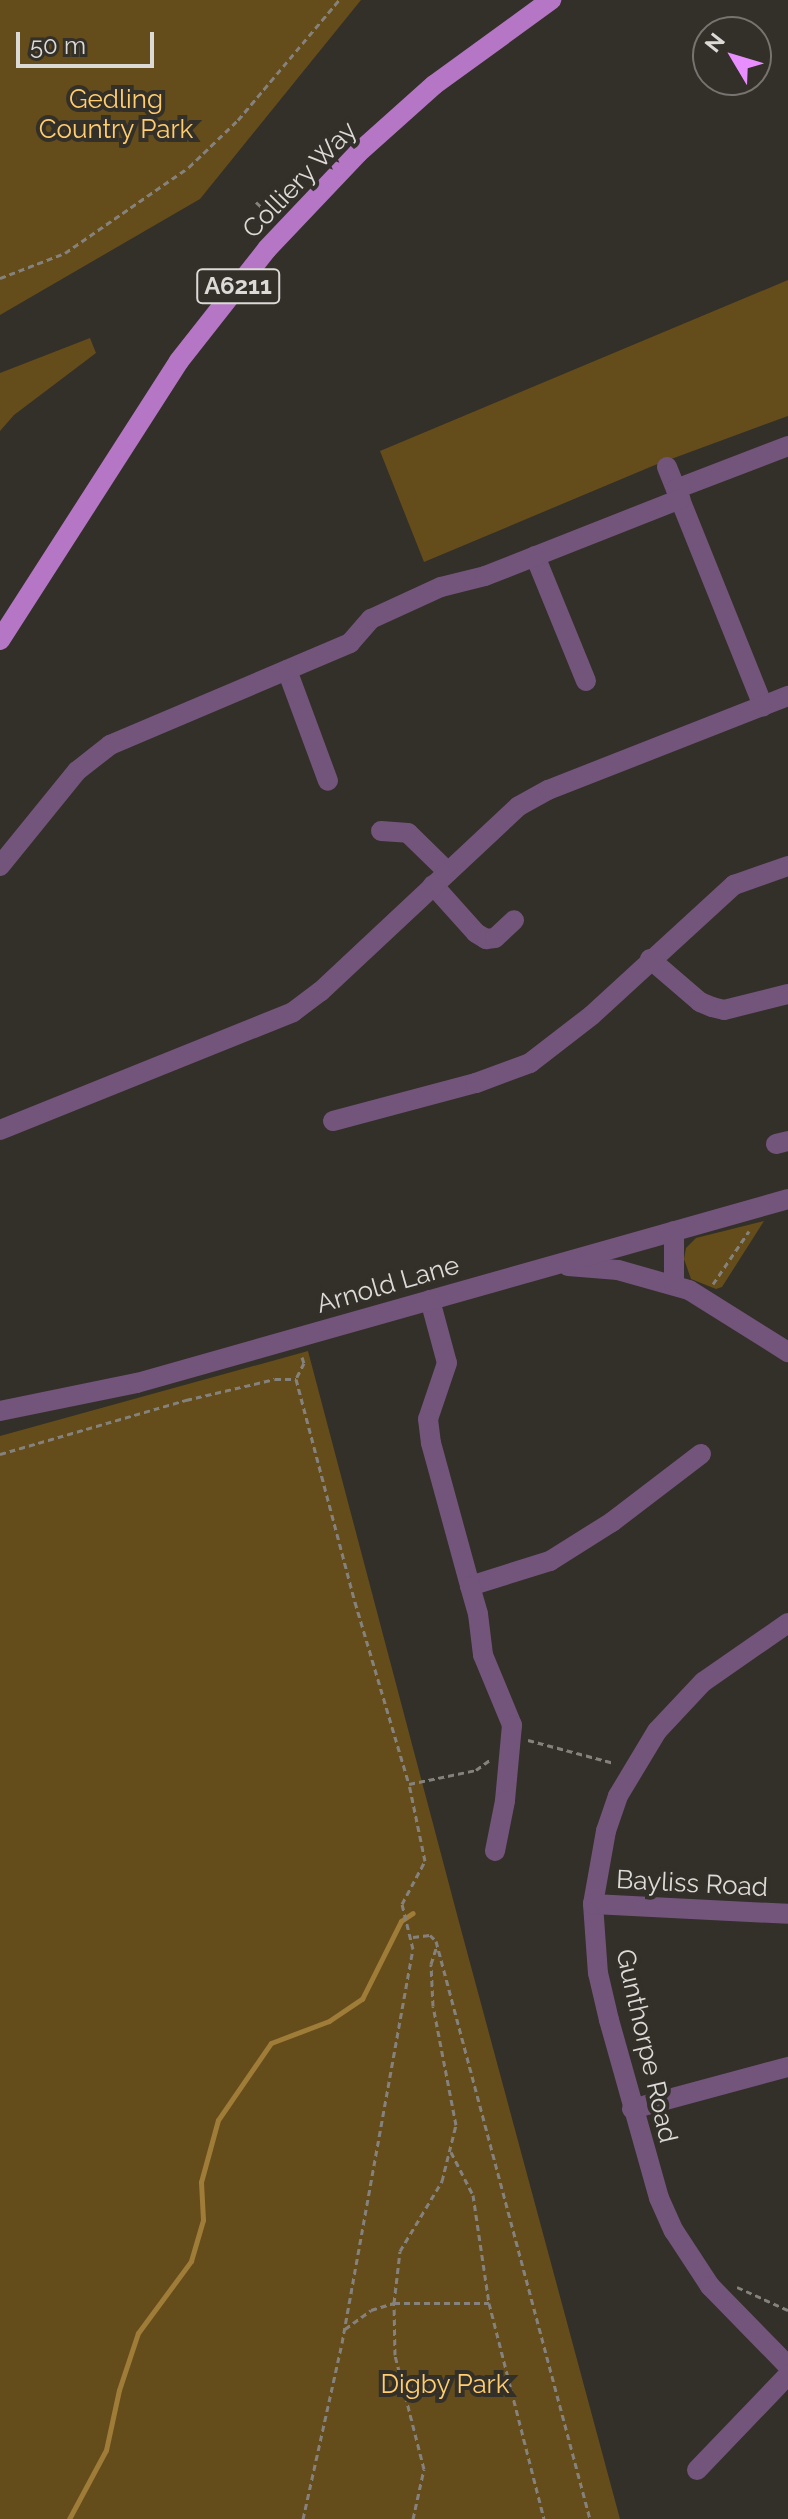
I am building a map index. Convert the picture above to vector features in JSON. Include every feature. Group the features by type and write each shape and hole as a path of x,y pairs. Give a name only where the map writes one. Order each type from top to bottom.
{"main road":[{"name":"Colliery Way","path":"0,640 179,361 267,249 358,153 434,85 551,0"}],"street":[{"path":"0,866 77,771 99,752 350,643 371,619 441,587 485,576 535,556 788,446"},
{"path":"667,467 763,706"},
{"path":"535,556 586,681"},
{"path":"287,670 328,781"},
{"path":"0,1130 293,1012 320,992 506,817 533,798 788,696"},
{"path":"381,831 408,833 476,933 486,939 495,938 514,920"},
{"path":"333,1121 476,1083 530,1063 592,1015 734,885 788,866"},
{"path":"650,959 700,1002 712,1007 724,1010 788,994"},
{"name":"Arnold Lane","path":"0,1411 137,1383 788,1199"},
{"path":"674,1231 674,1284"},
{"path":"557,1265 618,1270 674,1284 704,1297 788,1352"},
{"path":"430,1300 447,1363 428,1419 431,1443 470,1586 483,1655 512,1725 495,1851"},
{"path":"470,1586 550,1561 612,1522 701,1454"},
{"name":"Gunthorpe Road","path":"786,1630 689,1695 657,1731 618,1796 606,1831 593,1904 598,1973 632,2109 659,2198 674,2231 710,2286 788,2366"},
{"name":"Bayliss Road","path":"593,1904 788,1914"},
{"path":"632,2109 788,2067"},
{"path":"697,2470 788,2375"}],"path":[{"path":"0,278 65,253 189,167 238,120 339,0"},
{"path":"256,202 273,219"},
{"path":"704,1297 749,1231"},
{"path":"303,2519 345,2329 413,1937 404,1913 406,1891 422,1871 425,1861 409,1784 355,1602 296,1379 304,1363"},
{"path":"0,1454 186,1400 275,1379 296,1379"},
{"path":"409,1784 476,1770 511,1742 632,1769"},
{"path":"413,1937 430,1935 437,1945 590,2519"},
{"path":"413,2519 424,2469 395,2355 394,2303 400,2251 442,2181 456,2125 433,2006 431,1964 437,1945"},
{"path":"450,2150 473,2195 489,2303 544,2519"},
{"path":"710,2286 742,2287 788,2310"},
{"path":"345,2329 371,2310 394,2303 489,2303"}],"green space":[{"name":"Gedling Country Park","path":"0,0 361,0 200,199 0,315"},
{"path":"788,280 788,416 655,465 424,562 380,451"},
{"path":"90,338 96,353 14,415 0,431 0,373"},
{"path":"764,1221 722,1287 716,1289 691,1279 684,1259 686,1248 696,1238"},
{"name":"Digby Park","path":"308,1351 620,2519 0,2519 0,1436"}],"waterway":[{"path":"69,2519 106,2450 119,2390 138,2333 191,2261 203,2220 201,2182 218,2120 271,2043 329,2021 362,1999 401,1921 413,1913"}]}
